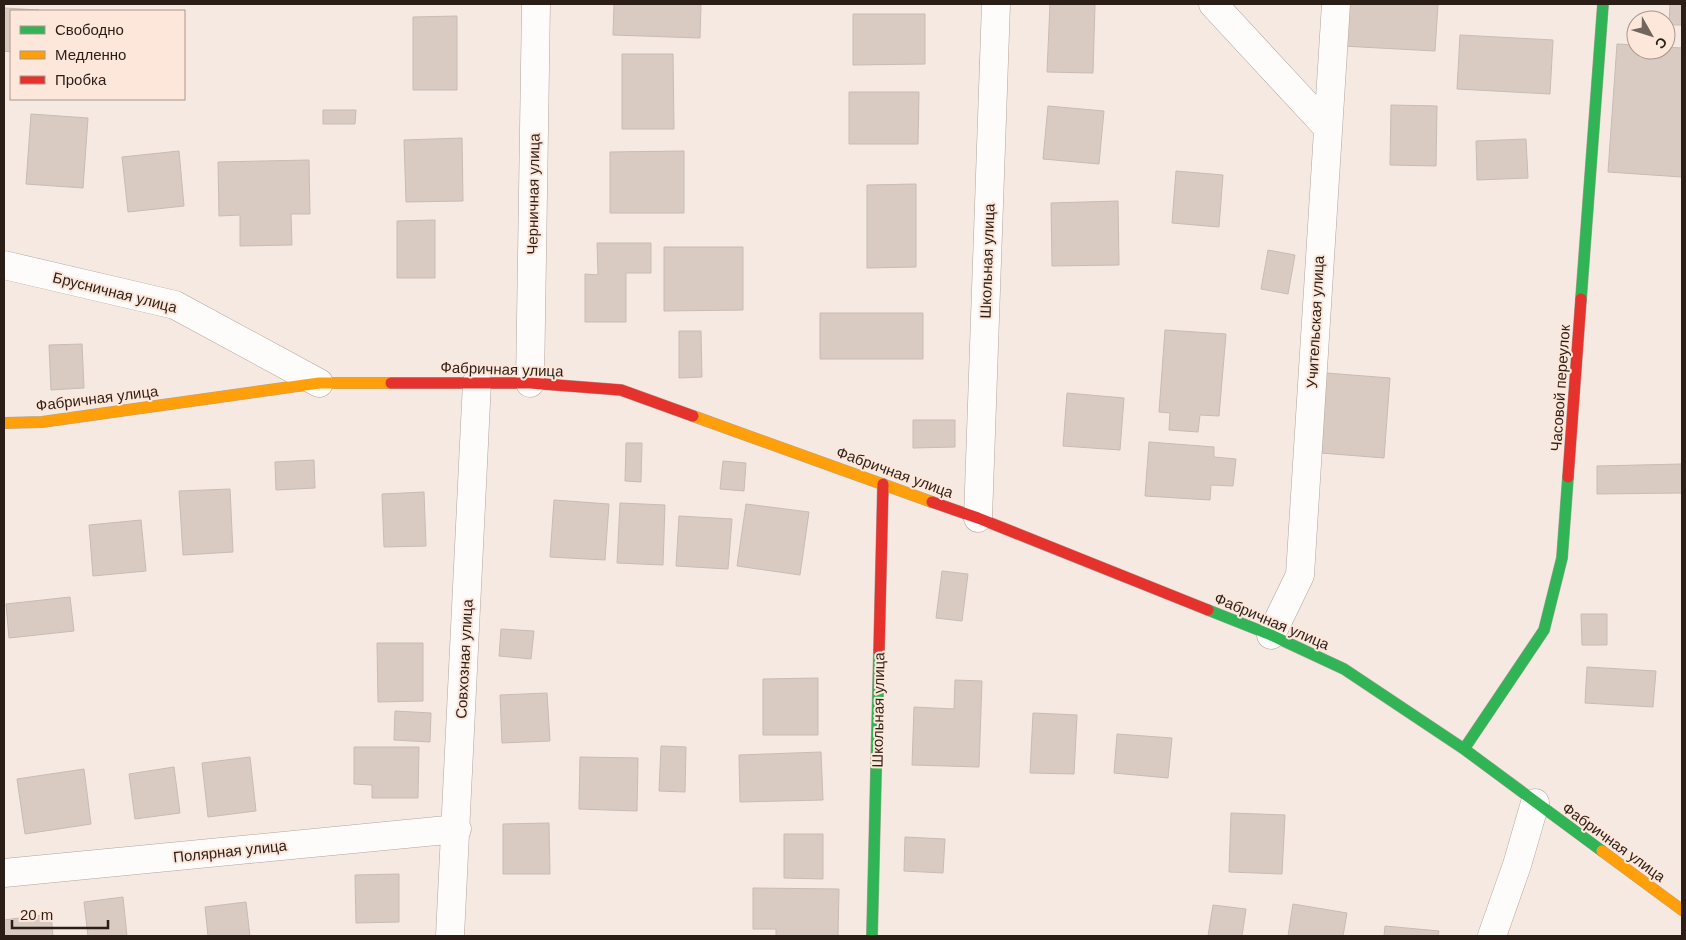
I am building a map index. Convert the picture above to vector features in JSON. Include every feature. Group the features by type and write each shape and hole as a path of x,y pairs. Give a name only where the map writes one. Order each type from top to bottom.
{"street":[{"name":"Черничная улица","path":"530,383 536,4"},
{"name":"Школьная улица","path":"978,518 996,4"},
{"path":"1213,4 1327,127"},
{"name":"Учительская улица","path":"1271,634 1300,575 1336,4"},
{"name":"Часовой переулок","path":"1464,749 1544,630 1562,558 1603,4"},
{"name":"Брусничная улица","path":"4,265 175,305 320,383"},
{"name":"Совхозная улица","path":"450,936 478,382"},
{"name":"Фабричная улица","path":"4,422 42,422 320,383 530,383 621,390 978,518 1271,634 1344,669 1464,749 1682,910"},
{"name":"Школьная улица","path":"872,936 883,484"},
{"path":"1492,936 1518,864 1535,802"},
{"name":"Полярная улица","path":"4,873 456,829"}],"building":[{"path":"614,4 701,4 700,38 613,35"},
{"path":"1050,4 1095,4 1093,73 1047,72"},
{"path":"1345,4 1438,4 1435,51 1342,46"},
{"path":"1670,4 1682,4 1682,25 1676,25 1676,10 1670,10"},
{"path":"4,8 39,10 10,10 10,52 4,51"},
{"path":"853,14 925,14 925,64 853,65"},
{"path":"457,16 457,90 413,90 413,17"},
{"path":"1460,35 1553,40 1550,94 1457,89"},
{"path":"1617,44 1626,44 1626,60 1676,60 1676,48 1682,48 1682,177 1608,172"},
{"path":"622,54 673,54 674,129 622,129"},
{"path":"849,92 919,92 918,144 849,144"},
{"path":"1391,105 1437,106 1436,166 1390,165"},
{"path":"1048,106 1104,111 1099,164 1043,159"},
{"path":"323,110 356,110 355,124 323,124"},
{"path":"31,114 88,118 83,188 26,184"},
{"path":"462,138 463,201 406,202 404,140"},
{"path":"1526,139 1528,178 1477,180 1476,141"},
{"path":"179,151 184,206 128,212 122,157"},
{"path":"684,151 684,213 610,213 610,152"},
{"path":"309,160 310,214 291,214 292,245 240,246 240,215 219,216 218,162"},
{"path":"1176,171 1223,175 1219,227 1172,223"},
{"path":"916,184 916,267 867,268 867,185"},
{"path":"1118,201 1119,265 1052,266 1051,203"},
{"path":"435,220 435,278 397,278 397,221"},
{"path":"597,243 651,243 651,273 626,273 626,322 585,322 585,274 598,275"},
{"path":"664,247 743,247 743,310 664,311"},
{"path":"1268,250 1295,255 1288,294 1261,289"},
{"path":"820,313 923,313 923,359 820,359"},
{"path":"1165,330 1226,334 1219,416 1200,415 1198,432 1169,430 1170,413 1159,412"},
{"path":"679,331 701,331 702,377 679,378"},
{"path":"82,344 84,388 51,390 49,345"},
{"path":"1326,373 1390,378 1384,458 1321,453"},
{"path":"1067,393 1124,398 1120,450 1063,446"},
{"path":"913,420 955,420 955,447 913,448"},
{"path":"1149,442 1214,447 1214,457 1236,459 1233,486 1211,485 1210,500 1145,496"},
{"path":"626,443 642,443 641,482 625,481"},
{"path":"314,460 315,488 276,490 275,462"},
{"path":"723,461 746,463 744,491 720,489"},
{"path":"1682,464 1682,493 1597,494 1597,466"},
{"path":"230,489 233,552 183,555 179,491"},
{"path":"424,492 426,546 384,547 382,494"},
{"path":"554,500 609,504 605,560 550,557"},
{"path":"620,503 665,505 663,565 617,563"},
{"path":"746,504 809,512 800,575 737,566"},
{"path":"679,516 732,519 728,569 676,566"},
{"path":"141,520 146,571 93,576 89,525"},
{"path":"942,571 968,574 962,621 936,618"},
{"path":"70,597 74,631 9,638 6,604"},
{"path":"1581,614 1607,614 1607,645 1582,645"},
{"path":"501,629 534,631 531,659 499,656"},
{"path":"377,643 423,643 423,701 378,702"},
{"path":"1587,667 1656,671 1653,707 1585,703"},
{"path":"818,678 818,735 763,735 763,679"},
{"path":"955,680 982,681 979,767 912,765 914,707 954,709"},
{"path":"547,693 550,741 502,743 500,695"},
{"path":"395,711 431,713 430,742 394,740"},
{"path":"1033,713 1077,715 1074,774 1030,773"},
{"path":"1117,734 1172,738 1168,778 1114,773"},
{"path":"661,746 686,747 685,792 659,791"},
{"path":"354,747 419,747 418,798 372,798 372,785 354,784"},
{"path":"821,752 823,800 740,802 739,755"},
{"path":"250,757 256,811 208,817 202,763"},
{"path":"580,757 638,758 637,811 579,809"},
{"path":"174,767 180,813 135,819 129,774"},
{"path":"84,769 91,824 25,834 17,779"},
{"path":"1231,813 1285,815 1282,874 1229,872"},
{"path":"549,823 550,874 503,874 503,824"},
{"path":"784,834 823,834 823,879 784,878"},
{"path":"905,837 945,839 943,873 904,871"},
{"path":"399,874 399,922 356,923 355,875"},
{"path":"753,888 839,889 838,936 776,936 776,929 753,929"},
{"path":"123,897 127,936 88,936 84,902"},
{"path":"246,902 250,936 208,936 205,907"},
{"path":"1293,904 1347,913 1343,936 1288,936"},
{"path":"1213,905 1246,909 1242,936 1208,936"},
{"path":"51,914 53,936 4,936 4,920"},
{"path":"1385,926 1439,931 1438,936 1384,936"}],"traffic: fast":[{"path":"1581,299 1603,4"},
{"path":"1464,749 1544,630 1562,558 1568,477"},
{"path":"1208,610 1271,635 1344,669 1464,749 1602,851"},
{"path":"872,936 879,651"}],"traffic: slow":[{"path":"4,423 42,422 319,383 391,383"},
{"path":"693,416 932,502"},
{"path":"1602,851 1682,910"}],"traffic: jam":[{"path":"1568,477 1581,299"},
{"path":"391,383 530,383 621,390 693,416"},
{"path":"879,651 883,484"},
{"path":"932,502 978,518 1208,610"}]}
